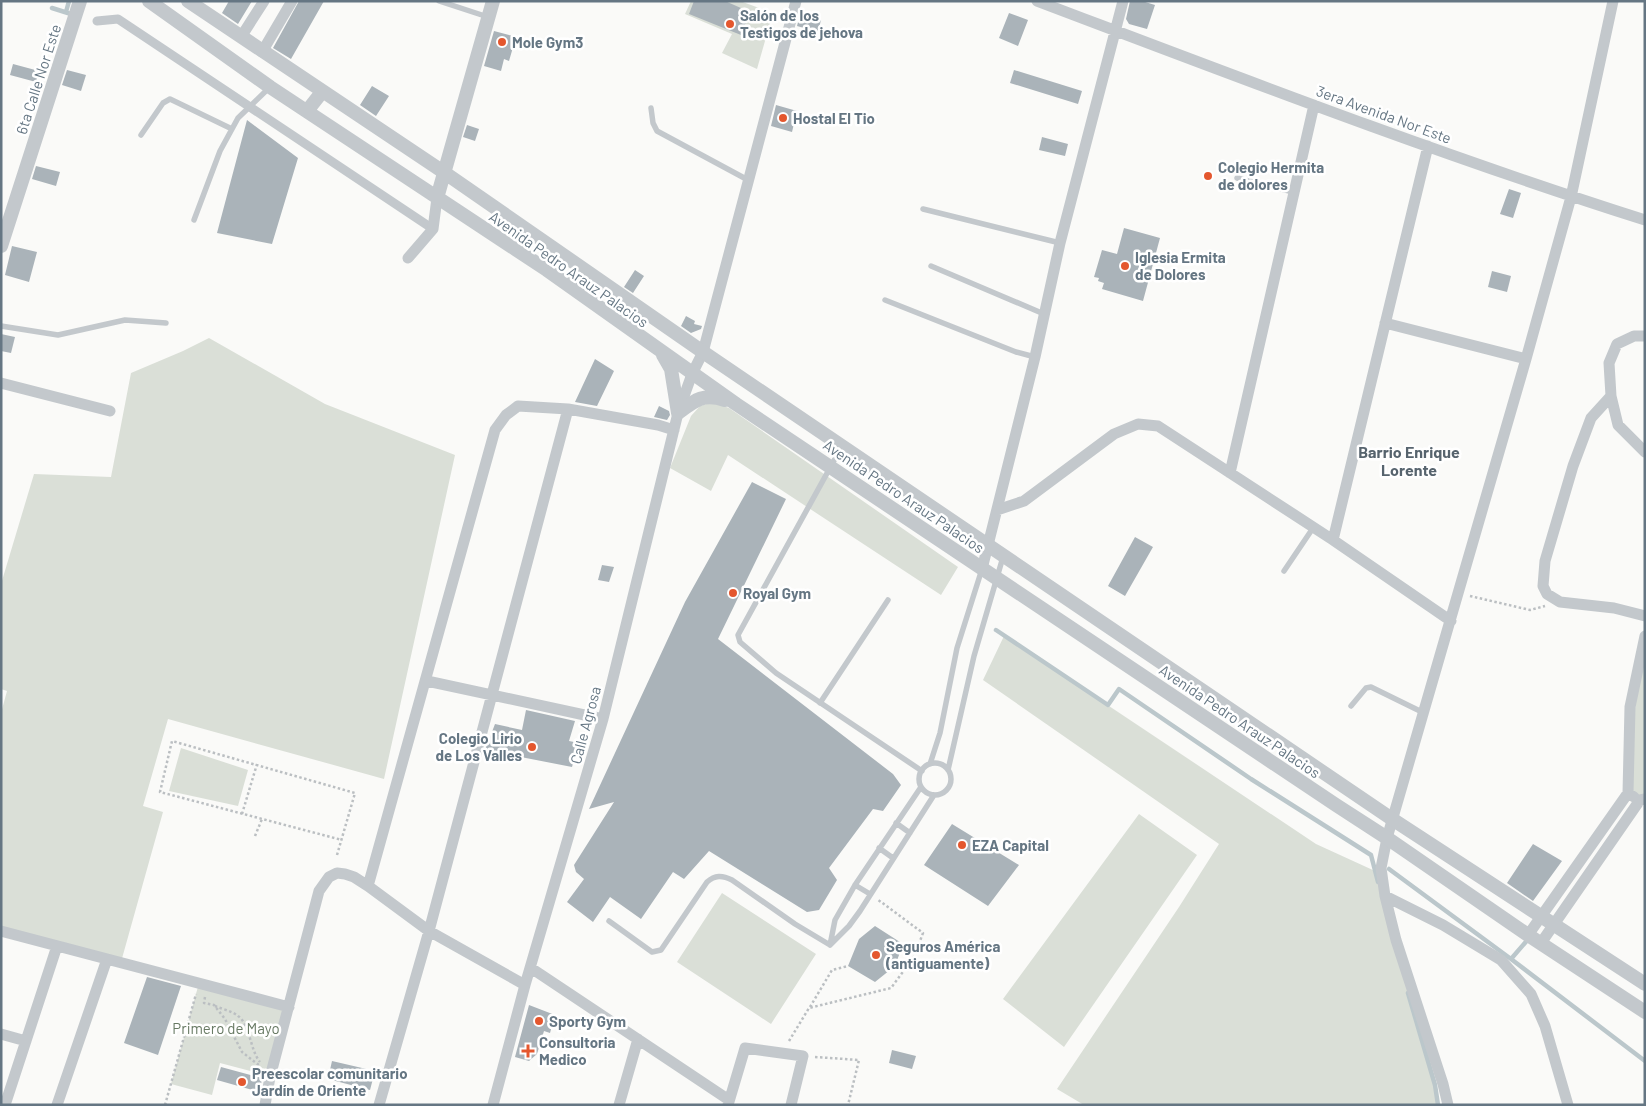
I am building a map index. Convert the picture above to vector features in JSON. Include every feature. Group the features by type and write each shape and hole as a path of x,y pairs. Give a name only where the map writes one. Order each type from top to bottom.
{"street":[{"name":"Avenida Pedro Arauz Palacios","path":"149,1 270,87 547,270 736,404 1645,1012"},
{"name":"Avenida Pedro Arauz Palacios","path":"188,1 445,173 703,352 1392,819 1645,984"},
{"path":"241,38 264,1"},
{"path":"262,52 292,1"},
{"path":"408,258 433,229 437,198 493,1"},
{"name":"Calle Agrosa","path":"493,1105 525,985 602,719 678,413 692,374 703,352 796,1"},
{"name":"3era Avenida Nor Este","path":"1037,1 1314,105 1571,197 1645,220"},
{"path":"982,568 1035,358 1060,243 1123,1"},
{"path":"1448,1105 1443,1084 1396,940 1384,896 1381,868 1392,819 1459,593 1571,197 1613,1"},
{"name":"6ta Calle Nor Este","path":"1,246 80,3"},
{"path":"97,21 118,19 433,229"},
{"path":"208,44 223,26"},
{"path":"307,111 322,92"},
{"path":"1230,473 1314,105"},
{"path":"1333,540 1428,146"},
{"path":"547,270 561,252"},
{"path":"1385,323 1526,359"},
{"path":"1645,336 1634,336 1618,344 1609,364 1610,396 1618,425 1645,452"},
{"path":"661,352 671,369 678,413 700,398 710,396 736,404"},
{"path":"1,383 110,411"},
{"path":"1610,396 1591,418 1573,466 1545,561 1543,586 1547,594 1560,602 1614,608 1645,616"},
{"path":"368,886 495,430 506,415 518,406 568,409 658,424 674,430"},
{"path":"380,1105 429,931 568,409"},
{"path":"997,510 1024,501 1114,434 1138,424 1158,426 1333,540 1450,620"},
{"path":"1528,935 1628,793 1630,707 1645,636"},
{"path":"1113,656 1124,638"},
{"path":"426,680 602,719"},
{"path":"1247,745 1260,729"},
{"path":"1541,943 1642,800 1628,793"},
{"path":"265,1105 271,1074 319,891 329,877 338,873 345,874 368,886 429,931 525,985"},
{"path":"1384,896 1444,925 1501,960 1531,994 1545,1026 1568,1105"},
{"path":"1,931 289,1007"},
{"path":"5,1105 57,946"},
{"path":"58,1105 107,959"},
{"path":"531,968 728,1102 745,1048 803,1056 791,1105"},
{"path":"1,1034 26,1041"},
{"path":"619,1105 638,1039"}],"lane":[{"path":"440,1 488,17"},
{"path":"194,220 220,151 238,118 270,87"},
{"path":"141,135 163,103 170,99 232,129"},
{"path":"652,108 653,123 657,131 748,180"},
{"path":"1237,178 1293,192"},
{"path":"923,210 1060,243"},
{"path":"931,266 1044,314"},
{"path":"885,300 1035,358"},
{"path":"1,326 58,335 125,320 166,322"},
{"path":"842,446 738,637 740,642 776,673 922,771"},
{"path":"1284,571 1313,528"},
{"path":"948,770 974,656 1004,555"},
{"path":"930,764 944,765 948,770 951,781 945,792 934,795 927,793 922,787 920,776 922,771 930,764 940,733 956,648 982,568"},
{"path":"820,703 888,600"},
{"path":"1350,706 1366,688 1371,687 1424,713"},
{"path":"830,944 835,920 855,884 878,848 922,787"},
{"path":"830,944 849,926 934,795"},
{"path":"896,823 910,832"},
{"path":"878,848 894,858"},
{"path":"609,921 652,952 661,950 707,882 719,876 732,880 795,924 830,944"},
{"path":"855,884 870,894"}],"path":[{"path":"1459,593 1530,610 1560,602"},
{"path":"337,855 342,840 355,793 172,741 160,792 342,840"},
{"path":"242,814 257,764"},
{"path":"255,836 262,819"},
{"path":"809,1008 891,988 914,957 923,933 870,894"},
{"path":"782,1053 832,970 848,966"},
{"path":"165,1105 199,983"},
{"path":"204,1003 239,1016 246,1027 254,1055 271,1074"},
{"path":"214,1006 225,1019 242,1052 271,1074"},
{"path":"803,1056 859,1060 848,1105"}],"green space":[{"path":"691,1 740,1 773,13 757,69 722,53 732,34 685,14"},
{"path":"209,338 325,404 455,455 384,779 168,719 143,806 163,812 121,962 1,931 1,713 7,691 1,689 1,584 34,474 111,477 131,373"},
{"path":"713,402 729,408 958,567 941,595 728,455 711,491 670,468 691,416 700,406"},
{"path":"1004,636 1316,844 1375,871 1440,1105 1084,1105 1057,1089 1219,844 983,680"},
{"path":"1645,636 1645,797 1637,798 1624,788"},
{"path":"181,748 248,770 238,806 169,791"},
{"path":"1139,814 1197,855 1064,1047 1003,999"},
{"path":"722,893 816,954 771,1024 677,962"},
{"name":"Primero de Mayo","path":"199,983 289,1007 269,1076 220,1063 212,1095 171,1084"}],"building":[{"path":"229,1 252,1 238,24 222,13"},
{"path":"299,1 324,1 291,59 273,48"},
{"name":"Salón de los Testigos de jehova","path":"694,1 725,1 750,12 741,35 689,14"},
{"path":"1130,1 1142,1 1155,5 1147,29 1129,24 1126,19"},
{"path":"1009,13 1028,20 1018,46 999,38"},
{"path":"800,15 821,20 818,32 797,26"},
{"name":"Mole Gym3","path":"494,31 516,37 509,61 504,59 501,71 484,66"},
{"path":"13,64 39,71 36,82 10,75"},
{"path":"67,70 86,75 81,91 62,85"},
{"path":"1014,70 1082,91 1078,104 1010,83"},
{"path":"372,86 389,96 376,116 360,105"},
{"name":"Hostal El Tio","path":"776,105 797,111 792,132 771,126"},
{"path":"247,120 298,158 272,244 217,233"},
{"path":"467,125 479,129 475,141 463,137"},
{"path":"1042,137 1068,144 1065,156 1039,150"},
{"path":"36,166 60,172 56,186 32,179"},
{"path":"1509,189 1521,193 1513,218 1500,214"},
{"name":"Iglesia Ermita de Dolores","path":"1124,228 1160,238 1143,301 1102,289 1104,283 1098,281 1099,278 1094,277 1102,250 1117,254"},
{"path":"12,246 37,252 29,282 5,275"},
{"path":"635,270 644,276 633,293 624,287"},
{"path":"1492,271 1511,276 1507,292 1488,287"},
{"path":"686,316 695,321 694,324 702,326 701,329 691,333 681,326"},
{"path":"1,334 15,337 11,353 1,351"},
{"path":"595,359 614,371 597,406 575,402"},
{"path":"659,406 669,411 670,415 667,420 654,417"},
{"path":"752,482 786,499 718,639 893,774 901,785 883,811 873,809 829,868 837,880 819,910 807,912 709,851 684,879 673,872 641,919 610,897 593,922 567,902 584,879 576,872 574,865 614,802 589,809 685,602"},
{"path":"1135,537 1153,547 1125,596 1108,586"},
{"path":"602,565 614,567 609,582 598,580"},
{"name":"Colegio Lirio de Los Valles","path":"526,710 575,721 569,741 579,743 572,767 485,750 495,724 522,730"},
{"name":"EZA Capital","path":"952,824 1019,865 988,906 924,865"},
{"path":"1533,844 1562,861 1533,901 1507,883"},
{"name":"Seguros América (antiguamente)","path":"875,926 903,944 895,966 875,982 848,966 859,939"},
{"path":"147,977 181,986 158,1055 124,1043"},
{"path":"529,1005 555,1015 550,1033 544,1031 537,1054 529,1061 515,1057"},
{"path":"892,1050 916,1056 912,1069 889,1063"},
{"path":"332,1061 375,1071 370,1090 328,1079"},
{"path":"221,1067 262,1078 260,1092 217,1080"}],"waterway":[{"path":"66,12 69,1"},
{"path":"52,8 71,14"},
{"path":"996,630 1108,705 1119,689 1251,779 1371,855 1378,882"},
{"path":"1389,869 1511,959"},
{"path":"1530,937 1511,959 1645,1061"},
{"path":"1408,993 1435,1085 1438,1105"}],"place":[{"name":"Salón de los Testigos de jehova","path":"730,24"},
{"name":"Mole Gym3","path":"502,42"},
{"name":"Hostal El Tio","path":"783,118"},
{"name":"Colegio Hermita de dolores","path":"1208,176"},
{"name":"Iglesia Ermita de Dolores","path":"1125,266"},
{"name":"Royal Gym","path":"733,593"},
{"name":"Colegio Lirio de Los Valles","path":"532,747"},
{"name":"EZA Capital","path":"962,845"},
{"name":"Seguros América (antiguamente)","path":"876,955"},
{"name":"Sporty Gym","path":"539,1021"},
{"name":"Consultoria Medico","path":"528,1051"},
{"name":"Preescolar comunitario Jardín de Oriente","path":"242,1082"}],"district":[{"name":"Barrio Enrique Lorente","path":"1409,460"}]}
